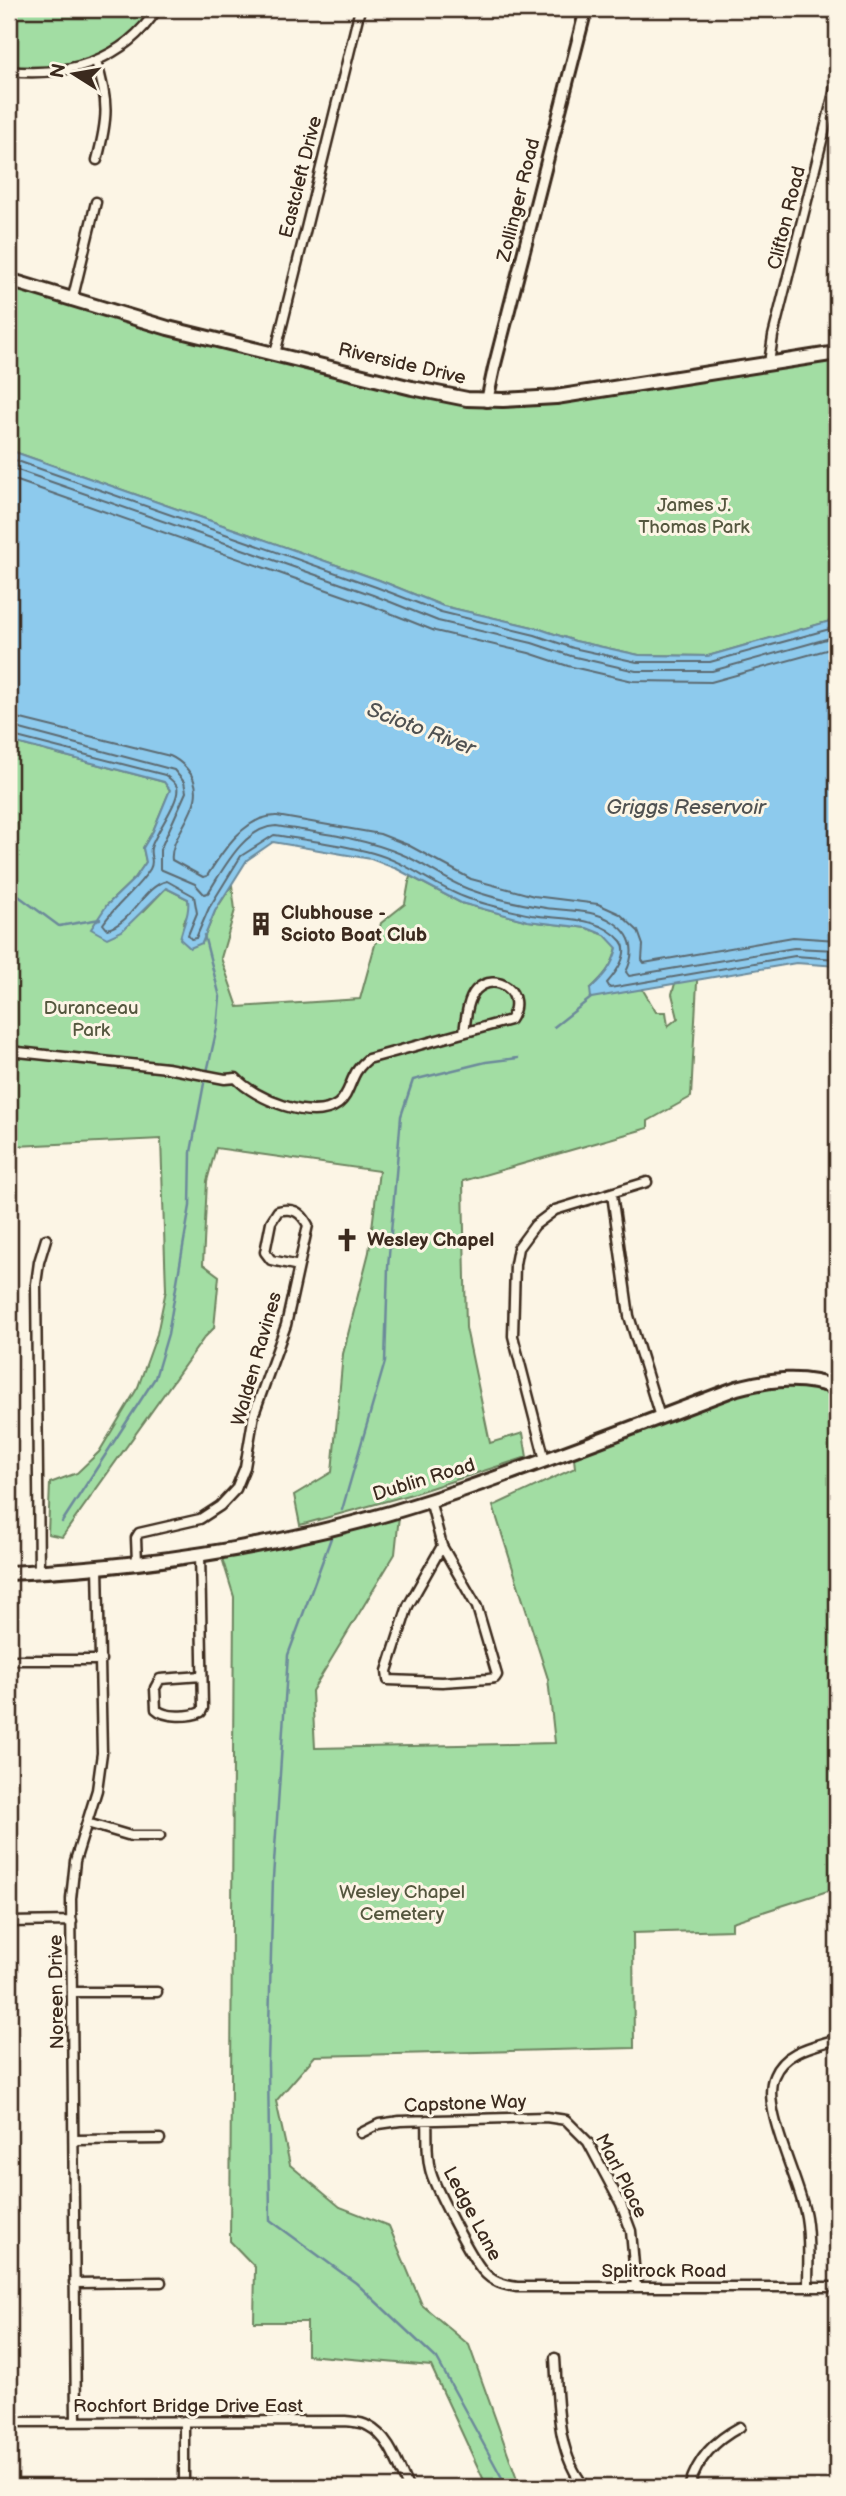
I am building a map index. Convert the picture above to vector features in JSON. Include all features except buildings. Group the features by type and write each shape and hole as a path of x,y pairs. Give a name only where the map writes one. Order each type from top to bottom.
{"main road":[{"name":"Zollinger Road","path":"488,401 497,355 586,9"},
{"name":"Riverside Drive","path":"9,280 72,300 275,354 444,396 488,401 556,397 837,353"},
{"name":"Dublin Road","path":"9,1573 137,1562 279,1539 430,1500 737,1388 773,1379 802,1380 837,1388"}],"street":[{"path":"9,71 65,71 96,61 136,35 157,9"},
{"name":"Eastcleft Drive","path":"275,354 360,9"},
{"path":"96,61 106,93 107,111 97,160"},
{"name":"Clifton Road","path":"769,363 773,336 837,81"},
{"path":"72,300 96,202"},
{"path":"9,1051 167,1068 225,1079 236,1078 253,1093 282,1105 312,1111 326,1110 338,1104 345,1096 354,1075 368,1059 510,1020 516,1007 513,990 494,983 483,985 476,991 471,999 464,1032"},
{"path":"545,1460 513,1336 518,1248 535,1225 555,1210 646,1182"},
{"path":"612,1194 629,1316 660,1417"},
{"name":"Walden Ravines","path":"137,1562 136,1538 139,1533 200,1519 220,1506 236,1489 245,1467 254,1414 286,1325 299,1266 308,1225 303,1216 295,1210 278,1211 271,1222 265,1252 271,1260 299,1266"},
{"path":"39,1572 36,1284 38,1262 46,1239"},
{"path":"430,1500 442,1546 477,1607 497,1671 495,1678 442,1682 393,1681 387,1677 408,1605 442,1546"},
{"path":"200,1553 203,1708 201,1712 193,1715 164,1714 156,1709 155,1688 160,1679 202,1676"},
{"name":"Noreen Drive","path":"76,2421 71,1899 75,1861 101,1775 99,1566"},
{"path":"9,1660 101,1660"},
{"path":"87,1823 131,1836 160,1836"},
{"path":"9,1922 72,1922"},
{"path":"73,1992 157,1992"},
{"path":"808,2287 807,2218 770,2098 775,2074 782,2063 802,2050 837,2039"},
{"name":"Capstone Way","path":"360,2133 379,2124 427,2120 546,2117 572,2124"},
{"name":"Ledge Lane","path":"427,2120 428,2160 434,2180 476,2262 492,2279"},
{"name":"Marl Place","path":"572,2124 589,2142 626,2216 634,2247 636,2287"},
{"path":"75,2140 160,2139"},
{"name":"Splitrock Road","path":"492,2279 517,2287 837,2287"},
{"path":"75,2283 161,2282"},
{"path":"555,2358 560,2425 570,2460 585,2487"},
{"path":"184,2421 184,2487"},
{"name":"Rochfort Bridge Drive East","path":"9,2422 345,2421 367,2425 380,2435 390,2447 408,2487"},
{"path":"689,2487 699,2462 708,2449 720,2438 740,2427"}],"green space":[{"path":"9,9 157,9 136,35 85,66 9,71"},
{"name":"James J. Thomas Park","path":"9,280 38,290 487,401 837,353 837,619 708,656 639,655 443,606 379,580 9,450"},
{"name":"Duranceau Park","path":"9,741 164,782 170,790 143,848 146,862 135,878 107,905 143,912 166,888 188,899 190,911 183,923 202,943 215,911 232,885 235,910 221,958 238,1007 360,999 381,923 405,904 410,876 461,903 528,921 587,928 605,935 617,947 607,970 590,989 643,990 656,1012 666,1012 668,1026 678,1018 672,994 678,973 698,963 691,1097 648,1121 648,1128 463,1181 466,1328 490,1443 523,1433 527,1457 412,1494 300,1525 294,1495 332,1472 343,1354 369,1252 379,1171 216,1148 207,1181 203,1264 219,1276 214,1328 204,1338 62,1537 48,1534 50,1483 77,1473 99,1452 138,1387 157,1334 166,1290 161,1139 16,1146 9,1151"},
{"name":"Wesley Chapel Cemetery","path":"773,1379 837,1388 837,1888 732,1922 732,1930 633,1933 634,2048 315,2056 276,2101 290,2165 340,2207 389,2226 422,2305 469,2345 520,2487 487,2487 431,2366 307,2355 307,2322 254,2322 255,2267 230,2241 234,1597 222,1558 303,1542 399,1516 395,1554 312,1691 315,1748 555,1743 548,1679 493,1506 575,1468 573,1449"}],"water":[{"name":"Griggs Reservoir","path":"9,450 379,580 443,606 639,655 708,656 837,619 837,966 796,963 591,998 590,989 607,971 617,948 605,935 587,928 528,921 461,903 397,869 371,859 273,842 247,860 215,911 202,943 190,948 180,939 188,899 166,888 122,931 107,938 91,929 107,905 135,878 146,862 143,848 170,790 164,782 9,741"}],"waterway":[{"path":"9,889 59,926 100,919"},
{"path":"204,935 220,997 217,1028 207,1072"},
{"path":"554,1027 591,998"},
{"path":"342,1510 385,1362 388,1267 401,1116 413,1080 486,1062 518,1058"},
{"path":"62,1522 155,1378 168,1334 190,1206 191,1152 205,1078"},
{"path":"331,1538 288,1655 273,1878 268,2065 270,2220 356,2283 437,2359 507,2487"}],"place":[{"name":"Clubhouse - Scioto Boat Club","path":"261,924"},
{"name":"Wesley Chapel","path":"347,1240"}],"water label":[{"name":"Scioto River","path":"421,729"}]}
